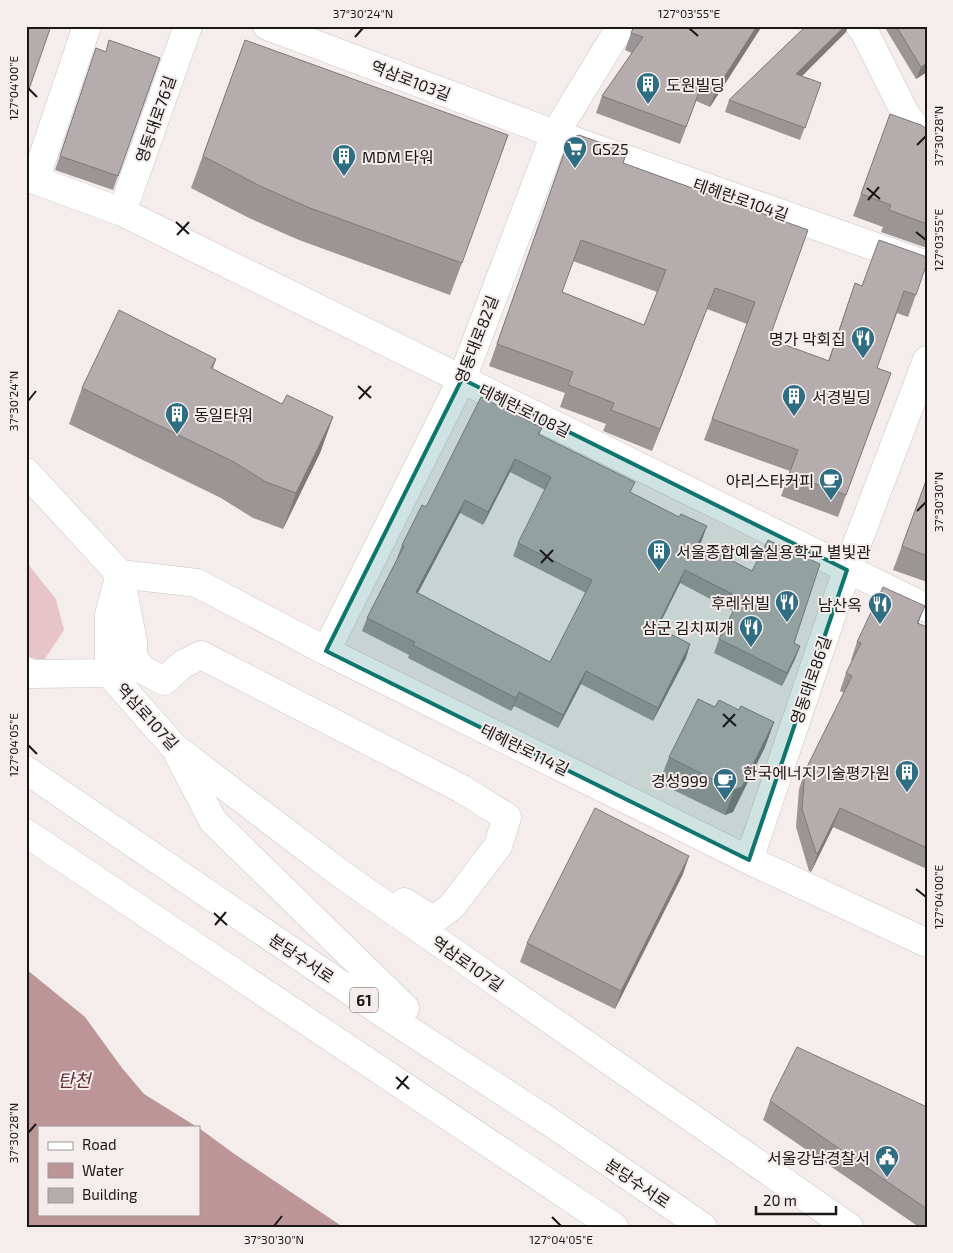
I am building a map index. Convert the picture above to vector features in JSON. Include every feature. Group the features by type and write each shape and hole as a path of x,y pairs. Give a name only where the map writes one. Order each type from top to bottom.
{"main road":[{"name":"테헤란로108길","path":"87,26 34,180 122,212 927,608"},
{"name":"영동대로76길","path":"122,212 188,26"},
{"name":"역삼로103길","path":"267,26 555,134"},
{"name":"영동대로82길","path":"326,651 462,379 555,134 621,26"},
{"path":"860,26 907,117 927,139"},
{"name":"테헤란로104길","path":"555,134 927,265"},
{"name":"영동대로86길","path":"749,860 847,570 927,360"},
{"path":"26,472 120,574 133,642 133,658 143,670 175,748 213,821 406,1008"},
{"name":"테헤란로114길","path":"120,574 197,583 326,651 749,860 927,944"},
{"name":"역삼로107길","path":"120,574 109,615 109,672 175,748 363,890 849,1227"},
{"path":"143,670 164,680 183,664 201,655 462,789 507,817 498,846 452,906 434,920 396,897 363,890"},
{"name":"역삼로107길","path":"26,671 30,674 109,672"},
{"name":"분당수서로","path":"26,770 390,1018 550,1122 703,1227"},
{"path":"26,833 614,1227"},
{"path":"512,1157 579,1227"}],"highlighted area":[{"path":"462,379 847,570 749,860 326,651"}],"shaded area":[{"path":"26,562 56,599 64,630 44,660 26,657"}],"water":[{"name":"탄천","path":"26,969 85,1017 122,1068 144,1094 195,1126 38,1126 38,1216 200,1216 200,1129 343,1227 26,1227"}],"building":[{"path":"26,26 51,26 26,98"},
{"path":"634,26 757,26 716,90 702,84 686,127 602,96 643,37 631,33"},
{"path":"806,26 845,26 796,74 821,83 805,128 729,100"},
{"path":"896,26 927,26 927,63 921,67"},
{"path":"109,40 160,58 118,176 60,156 96,48 106,52"},
{"name":"MDM 타워","path":"245,40 508,135 462,263 310,208 260,186 203,156"},
{"path":"890,114 927,129 927,224 889,210 891,205 861,194"},
{"path":"579,135 627,152 623,163 808,230 769,339 829,361 855,283 862,286 879,240 927,257 927,263 916,295 904,291 877,368 891,373 846,495 789,474 798,450 712,419 755,302 715,288 660,429 611,410 614,403 568,385 573,372 497,344 569,139","holes":["581,240 666,270 644,325 562,292"]},
{"path":"119,310 216,359 211,368 282,404 287,395 333,417 296,493 266,482 234,462 82,388"},
{"path":"481,397 542,428 538,434 635,482 630,492 679,517 681,514 707,526 698,543 752,571 768,540 820,564 794,643 800,646 787,673 719,639 740,598 685,570 657,627 690,644 658,708 586,671 563,715 519,692 516,698 413,645 415,642 367,618 404,546 402,545 422,505 426,507","holes":["515,459 551,477 518,543 592,580 550,662 416,592 465,500 488,512"]},
{"path":"927,478 927,556 902,546"},
{"path":"883,587 925,606 917,623 927,627 927,848 840,808 818,853 816,853 802,809 805,771 852,676 846,673 861,643 857,642"},
{"path":"698,699 715,707 719,700 739,710 741,706 774,722 742,787 734,790 669,757"},
{"path":"595,808 689,856 621,991 527,943"},
{"name":"서울강남경찰서","path":"797,1047 927,1107 927,1209 770,1101"}],"place":[{"name":"도원빌딩","path":"648,105"},
{"name":"GS25","path":"575,169"},
{"name":"MDM 타워","path":"344,177"},
{"name":"명가 막회집","path":"863,359"},
{"name":"서경빌딩","path":"794,417"},
{"name":"동일타워","path":"177,435"},
{"name":"아리스타커피","path":"831,501"},
{"name":"서울종합예술실용학교 별빛관","path":"659,572"},
{"name":"후레쉬빌","path":"787,623"},
{"name":"남산옥","path":"880,625"},
{"name":"삼군 김치찌개","path":"751,648"},
{"name":"한국에너지기술평가원","path":"907,793"},
{"name":"경성999","path":"725,801"},
{"name":"서울강남경찰서","path":"887,1178"}]}
